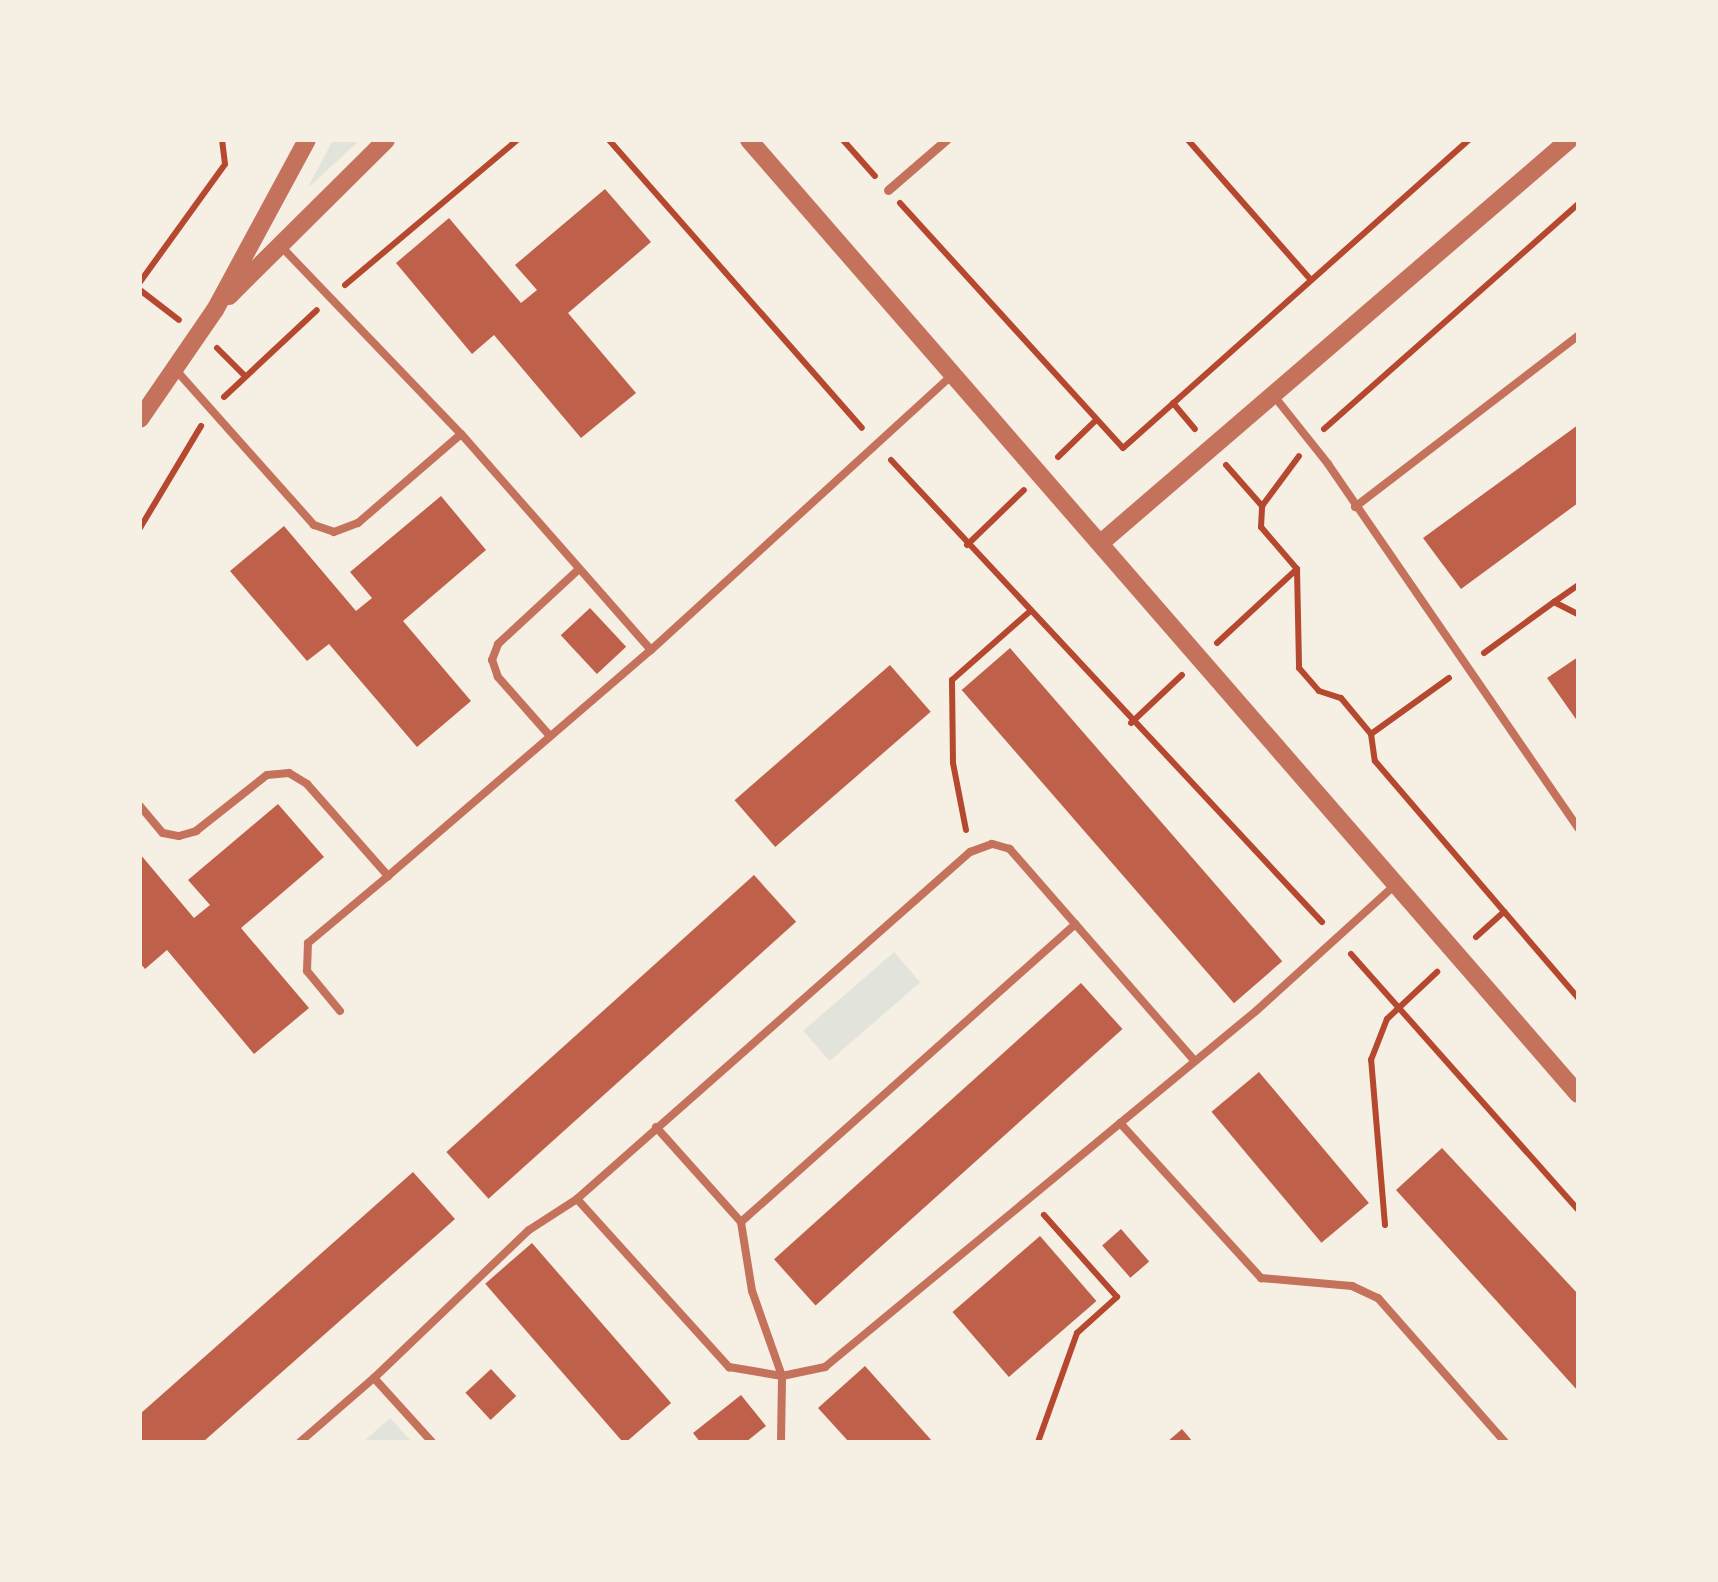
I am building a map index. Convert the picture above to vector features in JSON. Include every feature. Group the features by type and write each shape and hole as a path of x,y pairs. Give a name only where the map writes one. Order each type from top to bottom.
{"street":[{"path":"140,419 215,310 307,140"},
{"path":"215,310 386,140"},
{"path":"749,140 1103,541 1578,1094"},
{"path":"888,190 946,140"},
{"path":"1103,541 1569,140"},
{"path":"261,225 280,245"}],"lane":[{"path":"280,245 461,434 651,650"},
{"path":"1355,507 1578,336"},
{"path":"174,369 314,526 334,532 358,523 461,434"},
{"path":"340,1011 307,971 303,956 308,943 651,650 954,373"},
{"path":"1274,396 1578,828"},
{"path":"550,736 498,677 492,660 498,644 580,569"},
{"path":"140,806 163,833 180,836 196,832 267,775 289,773 306,784 388,876"},
{"path":"300,1442 374,1378 529,1230 577,1199 970,852 992,844 1010,850 1193,1059"},
{"path":"577,1199 729,1368 782,1376 826,1367 1338,939 1396,885"},
{"path":"741,1222 1075,924"},
{"path":"1120,1123 1262,1278 1352,1286 1378,1298 1505,1442"},
{"path":"656,1127 741,1222 752,1292 782,1376 782,1442"},
{"path":"374,1378 432,1442"}],"path":[{"path":"140,282 225,164 222,140"},
{"path":"140,528 212,410 331,297 517,140"},
{"path":"609,140 878,446 1338,939 1578,1210"},
{"path":"842,140 1122,448 1469,140"},
{"path":"1188,140 1310,279"},
{"path":"1297,569 1300,668 1319,691 1341,698 1371,734 1375,761 1578,998"},
{"path":"1554,602 1578,584"},
{"path":"970,852 953,763 952,680 1029,612"},
{"path":"1385,1225 1371,1060 1398,1007 1504,912"},
{"path":"1030,1199 1117,1297 1077,1334 1038,1442"}],"shaded area":[{"path":"333,140 360,140 309,187 309,185"},
{"path":"894,952 920,982 830,1061 803,1031"},
{"path":"390,1418 412,1442 363,1442"}],"building":[{"path":"605,189 651,242 568,313 636,393 581,438 494,335 472,354 396,263 449,218 521,303 537,290 515,265"},
{"path":"1578,425 1578,503 1461,589 1423,538"},
{"path":"441,496 486,550 403,621 471,701 417,747 329,644 307,661 230,571 284,526 356,611 372,598 350,572"},
{"path":"590,608 626,647 597,674 561,635"},
{"path":"1010,648 1282,961 1234,1003 962,690"},
{"path":"1578,657 1578,722 1547,678"},
{"path":"890,665 931,712 775,847 735,800"},
{"path":"278,804 324,857 241,928 309,1008 254,1054 167,950 145,969 140,963 140,854 194,918 210,905 188,880"},
{"path":"754,875 796,922 488,1199 446,1152"},
{"path":"1081,983 1122,1029 816,1305 774,1259"},
{"path":"1259,1072 1369,1203 1321,1243 1212,1112"},
{"path":"1442,1148 1578,1294 1578,1391 1396,1190"},
{"path":"413,1172 455,1219 203,1442 140,1442 140,1414"},
{"path":"1121,1229 1149,1261 1130,1278 1102,1245"},
{"path":"1040,1236 1096,1301 1009,1377 952,1312"},
{"path":"532,1243 671,1403 623,1442 485,1284"},
{"path":"865,1366 933,1442 849,1442 818,1408"},
{"path":"491,1369 516,1396 491,1420 465,1393"},
{"path":"741,1395 766,1426 746,1442 700,1442 693,1433"},
{"path":"1182,1429 1193,1442 1167,1442"}]}
